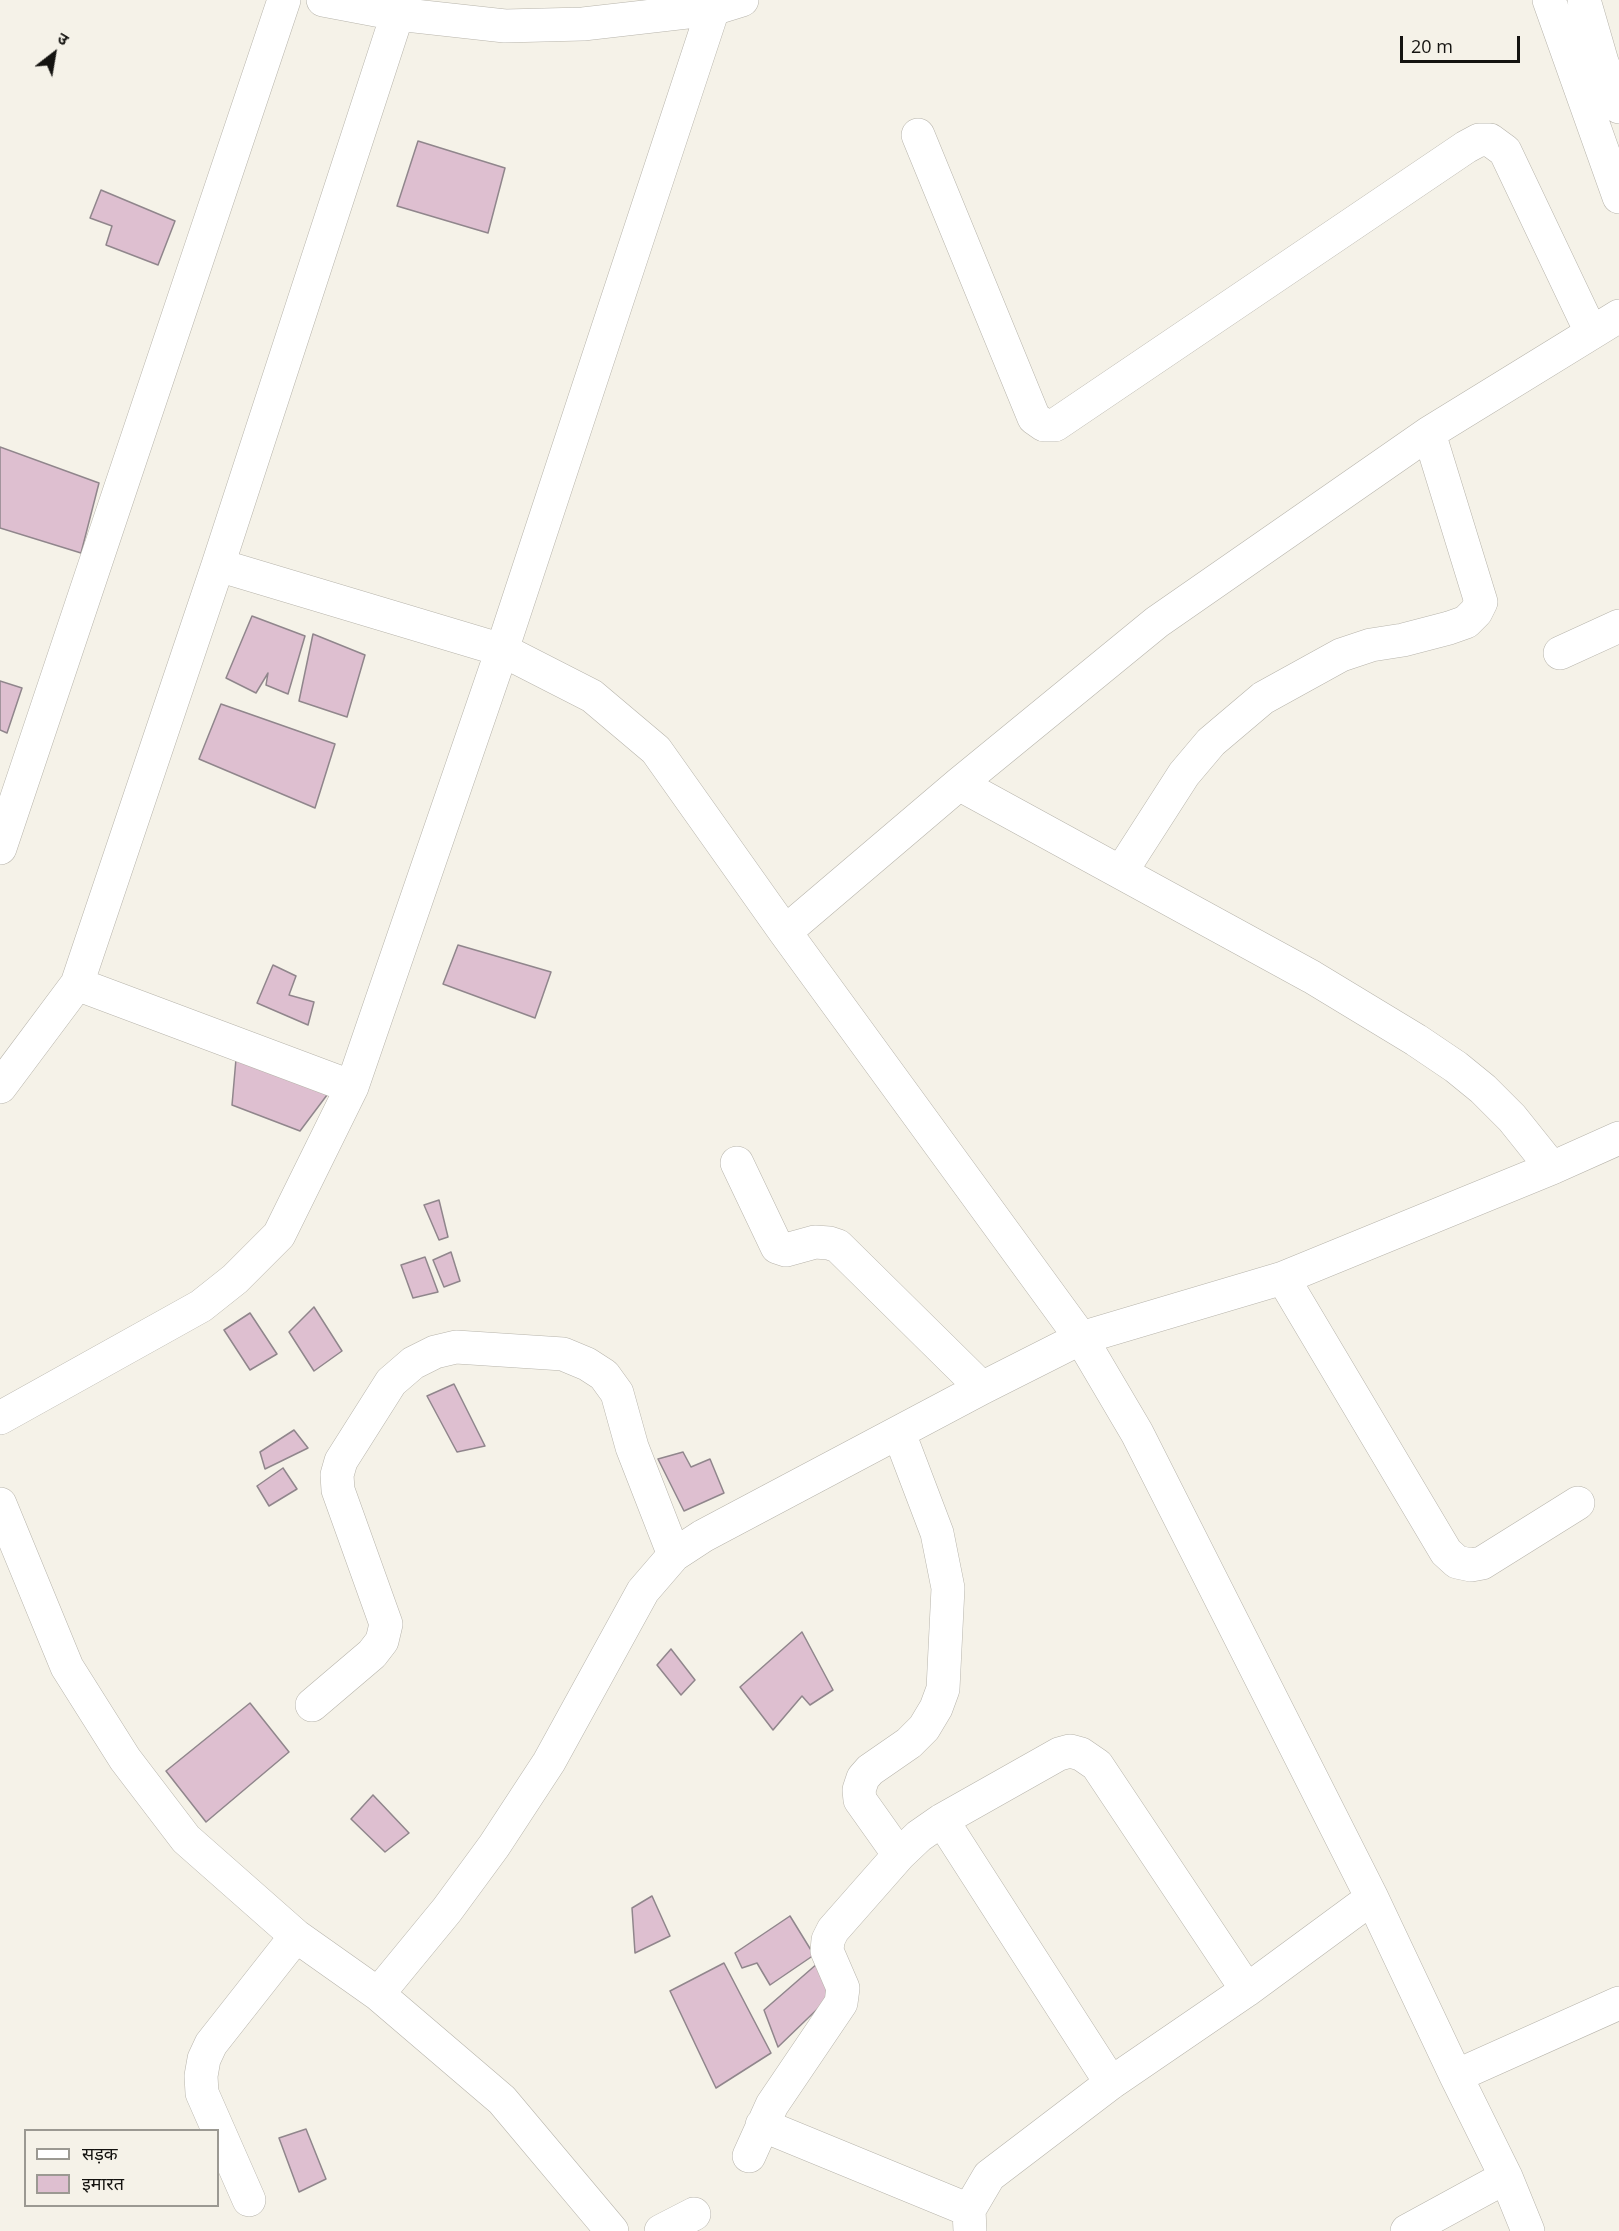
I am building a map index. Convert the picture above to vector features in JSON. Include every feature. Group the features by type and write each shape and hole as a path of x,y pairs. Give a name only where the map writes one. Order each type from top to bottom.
{"street":[{"path":"0,848 284,0"},
{"path":"0,1418 201,1306 235,1279 279,1235 352,1087 724,3 583,24 505,26 399,7 323,0"},
{"path":"1550,0 1619,197"},
{"path":"1584,0 1602,62 1619,107"},
{"path":"0,1087 77,984 218,565 399,7"},
{"path":"918,135 1034,418 1044,425 1055,425 1456,153 1479,140 1490,141 1505,151 1591,332"},
{"path":"785,932 959,784 1157,622 1429,433 1619,316"},
{"path":"1121,872 1184,774 1211,742 1263,698 1341,655 1371,645 1449,628 1466,622 1476,612 1481,602 1429,433"},
{"path":"218,565 502,650 592,696 656,750 785,932 1081,1338 1137,1433 1372,1898 1506,2177 1528,2231"},
{"path":"1560,653 1619,626"},
{"path":"959,784 1312,977 1416,1040 1456,1067 1512,1118 1552,1168"},
{"path":"77,984 352,1087"},
{"path":"378,1994 447,1910 500,1837 549,1762 643,1591 674,1555 702,1536 1081,1338 1283,1278 1552,1168 1619,1138"},
{"path":"737,1163 777,1247 786,1250 815,1242 838,1246 982,1388"},
{"path":"1283,1278 1446,1552 1457,1562 1471,1565 1482,1563 1578,1503"},
{"path":"312,1705 372,1654 382,1641 386,1624 338,1490 337,1475 341,1461 391,1382 413,1363 435,1352 456,1347 563,1354 587,1364 603,1375 617,1393 640,1470 674,1555"},
{"path":"899,1433 937,1533 948,1588 943,1689 936,1708 924,1728 909,1743 870,1770 863,1778 859,1790 860,1800 900,1855"},
{"path":"0,1504 67,1667 125,1759 186,1839 296,1936 378,1994 502,2100 600,2228"},
{"path":"749,2156 772,2105 836,2011 843,1997 843,1988 827,1951 828,1940 833,1930 919,1836 942,1820 1059,1754 1070,1751 1081,1754 1097,1765 1247,1990"},
{"path":"942,1820 1111,2083"},
{"path":"762,2125 970,2220 989,2176 1111,2083 1247,1990 1372,1898"},
{"path":"218,2129 202,2093 201,2076 204,2059 212,2044 296,1936"},
{"path":"1456,2076 1619,2003"},
{"path":"219,2132 249,2200"},
{"path":"1407,2231 1506,2177"},
{"path":"662,2231 694,2214"}],"building":[{"path":"418,141 505,168 488,233 397,206"},
{"path":"101,190 175,221 158,265 106,245 112,226 90,218"},
{"path":"0,447 99,483 81,553 0,528"},
{"path":"252,616 305,636 288,694 266,685 268,673 256,693 226,678"},
{"path":"313,634 365,655 347,717 299,701"},
{"path":"0,681 22,688 7,733 0,730"},
{"path":"221,704 335,744 315,808 199,759"},
{"path":"458,945 551,972 535,1018 443,984"},
{"path":"273,965 296,976 289,995 314,1002 308,1025 257,1003"},
{"path":"236,1059 330,1091 300,1131 232,1105"},
{"path":"439,1200 448,1237 439,1240 424,1205"},
{"path":"451,1252 460,1281 444,1287 433,1260"},
{"path":"425,1257 438,1292 413,1298 401,1265"},
{"path":"314,1307 342,1351 314,1371 289,1332"},
{"path":"250,1313 277,1354 250,1370 224,1330"},
{"path":"454,1384 485,1446 457,1452 427,1396"},
{"path":"294,1430 308,1448 265,1469 260,1452"},
{"path":"683,1452 691,1467 710,1459 724,1493 684,1511 658,1459"},
{"path":"283,1468 297,1489 269,1506 257,1486"},
{"path":"802,1632 833,1690 810,1705 802,1696 773,1730 740,1687"},
{"path":"671,1649 695,1680 681,1695 657,1665"},
{"path":"250,1703 289,1752 206,1822 166,1771"},
{"path":"373,1795 409,1833 385,1852 351,1819"},
{"path":"652,1896 670,1936 635,1953 632,1908"},
{"path":"790,1916 814,1955 770,1985 757,1963 742,1968 735,1953"},
{"path":"724,1963 771,2053 716,2088 670,1991"},
{"path":"818,1963 835,1992 778,2047 764,2010"},
{"path":"306,2129 326,2179 299,2192 279,2138"}]}
